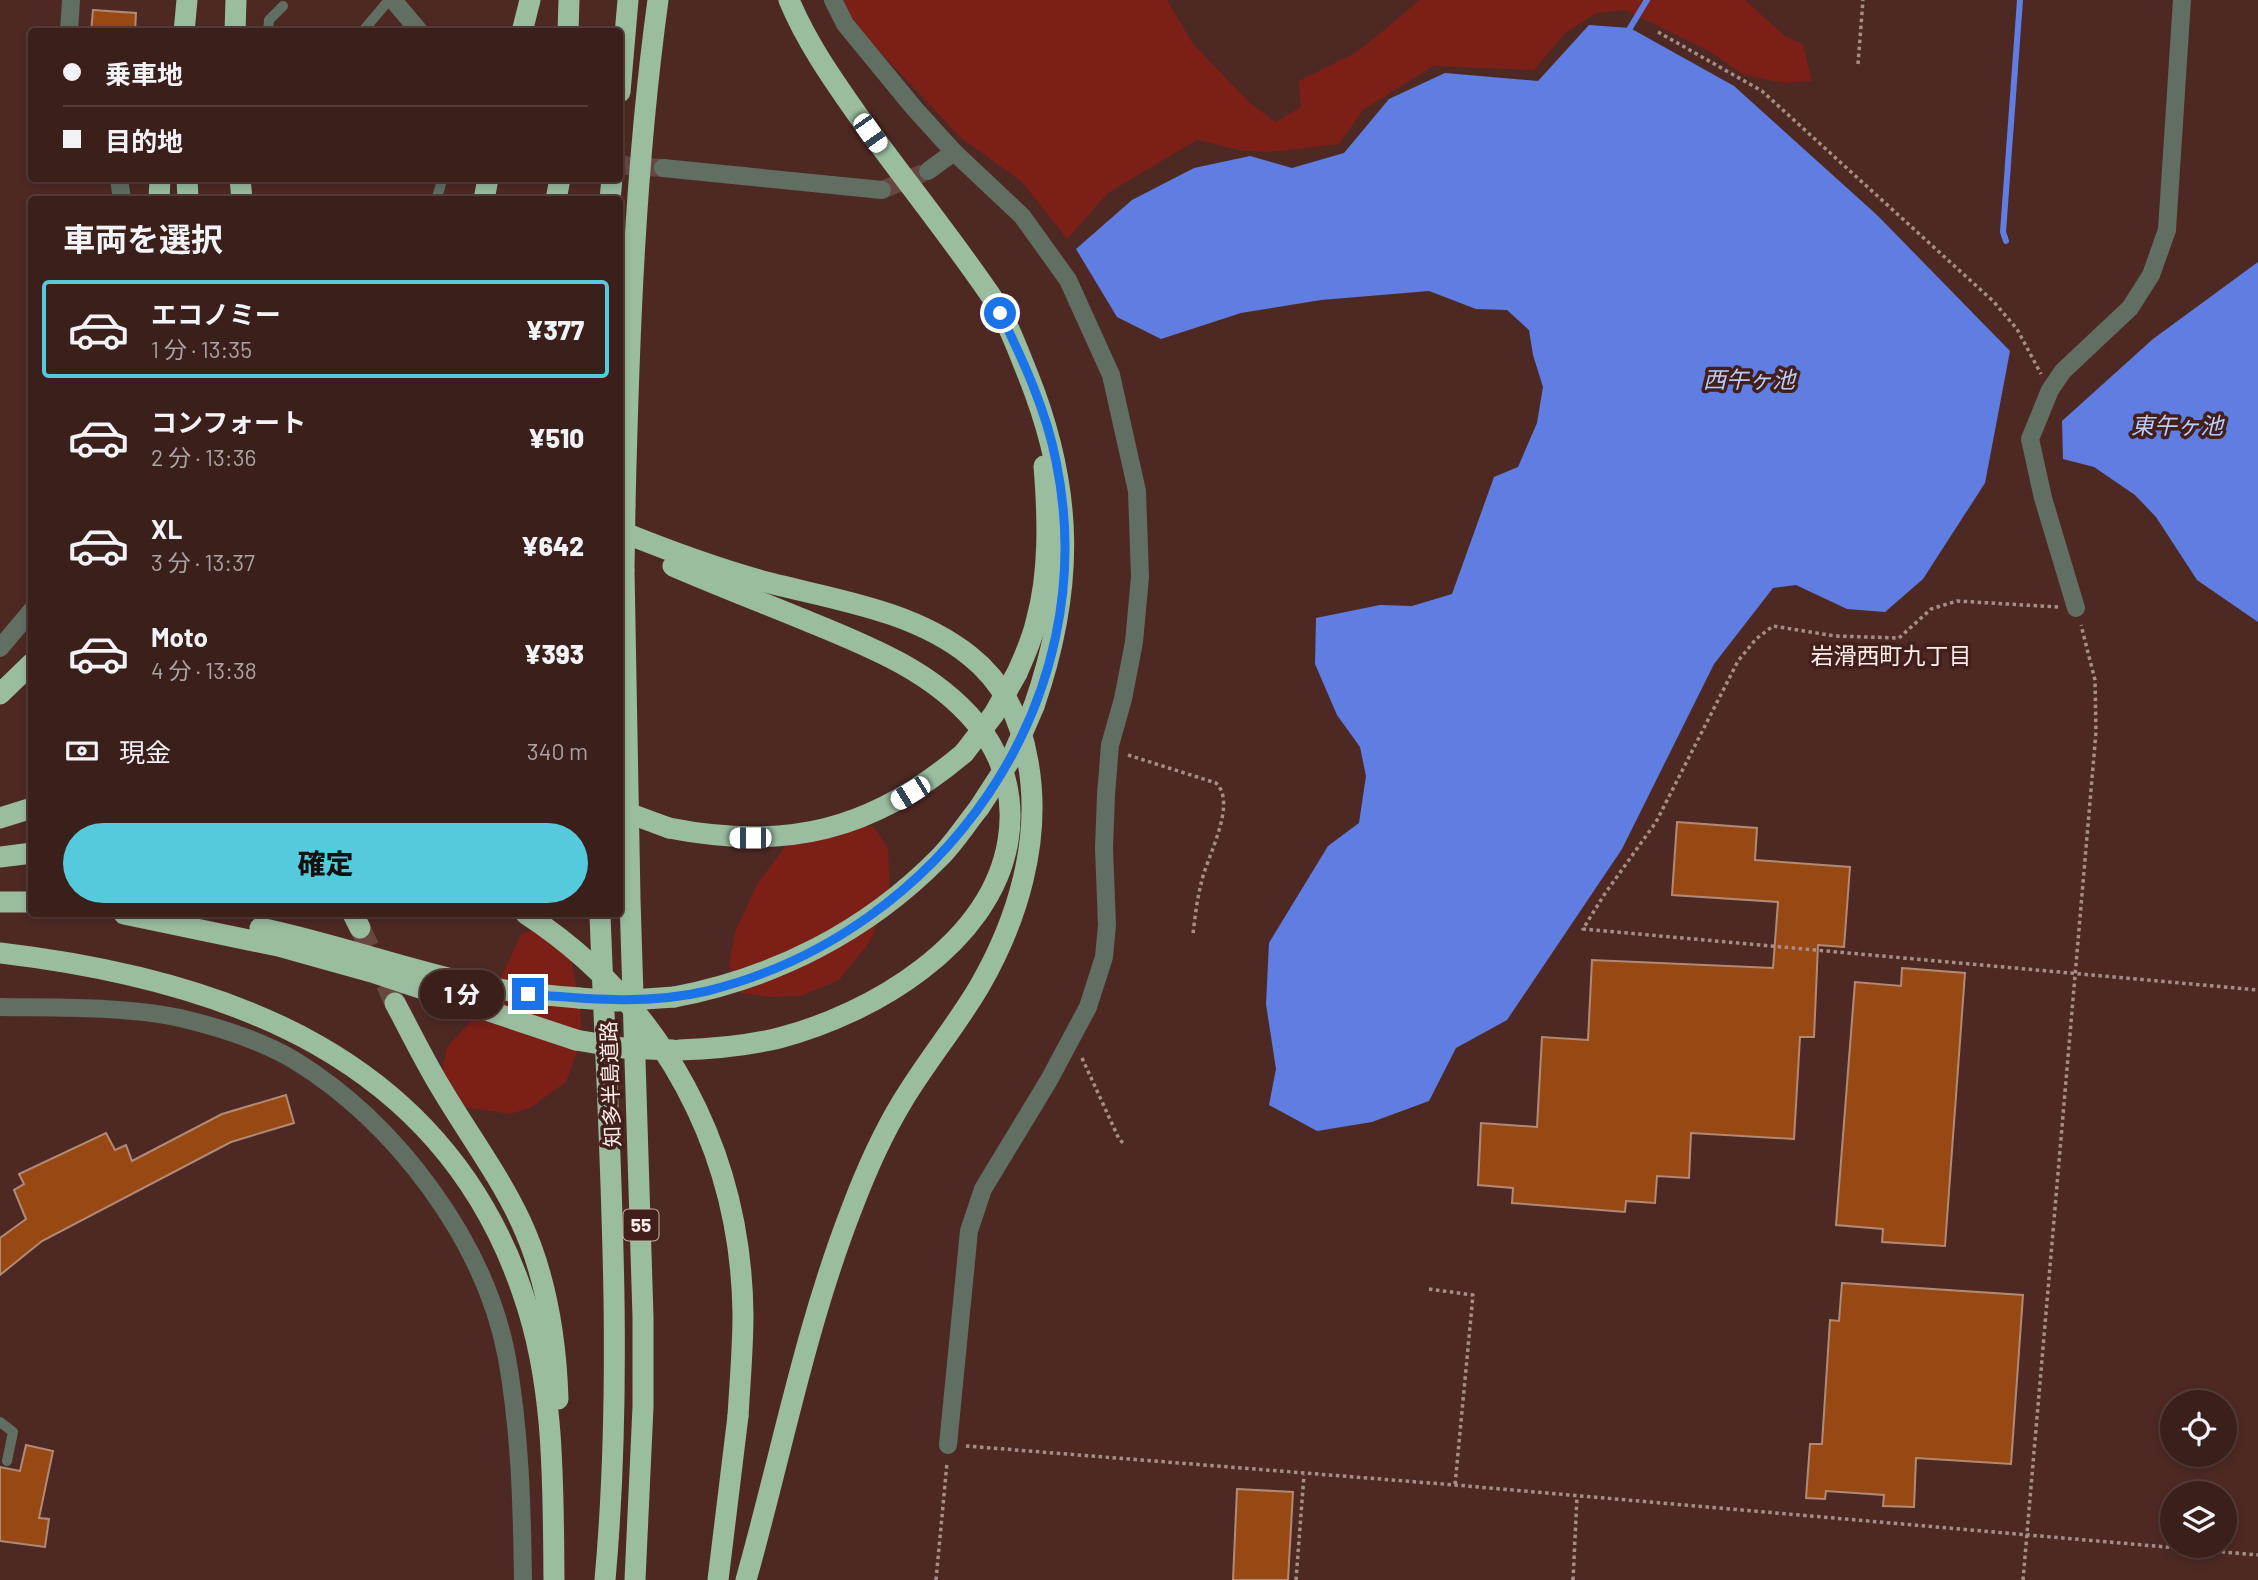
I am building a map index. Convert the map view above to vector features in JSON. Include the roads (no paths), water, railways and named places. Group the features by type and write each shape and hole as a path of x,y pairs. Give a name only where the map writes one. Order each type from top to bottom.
{"highway":[{"path":"184,28 187,0"},
{"path":"235,28 236,0"},
{"path":"524,28 530,0"},
{"path":"568,28 569,0"},
{"path":"623,58 628,0"},
{"name":"知多半島道路","path":"635,1580 643,1407 643,1317 629,869 624,570 628,357 638,196 658,0"},
{"path":"200,917 291,934 473,984 528,994 617,1001 674,997 706,991 745,979 832,942 906,889 941,856 979,808 1012,757 1045,675 1059,613 1064,557 1056,461 1040,405 1018,349 991,295 828,73 802,30 789,0"},
{"path":"623,811 669,828 736,838 794,836 847,823 898,801 964,753 994,714 1017,673 1037,622 1044,579 1047,531 1040,405"},
{"path":"623,532 690,559 856,604 937,635 969,655 993,677 1014,709 1026,748 1032,785 1033,821 1027,863 1018,897 1002,937 979,986 902,1102 872,1157 851,1211 802,1366 746,1580"},
{"path":"139,917 265,943 328,960 384,976 536,1029 576,1040 624,1048 679,1050 730,1046 779,1037 824,1023 865,1004 930,963 973,920 986,901 999,874 1009,830 1008,786 1000,761 975,722 916,671 847,638 623,544"},
{"path":"0,694 28,667"},
{"path":"0,818 28,809"},
{"path":"0,857 28,854"},
{"path":"0,902 28,902"},
{"path":"530,917 582,954 617,988 646,1023 689,1091 719,1164 737,1241 743,1314 738,1416 718,1580"},
{"name":"知多半島道路","path":"600,917 613,1316 613,1418 605,1580"},
{"path":"0,953 76,963 131,974 254,1014 319,1044 359,1069 421,1124 471,1186 490,1220 524,1296 536,1339 546,1396 552,1468 554,1580"},
{"path":"395,1003 439,1085 508,1197 525,1232 544,1287 556,1357 557,1454 553,1534"}],"street":[{"path":"69,28 71,0"},
{"path":"391,0 416,28"},
{"path":"833,0 845,24 914,108 954,152 1021,216 1068,280 1111,375 1137,491 1140,577 1134,642 1110,751 1104,848 1107,925 1104,957 1088,1007 1049,1080 983,1189 968,1231 948,1445"},
{"path":"2076,608 2043,498 2030,439 2049,390 2063,371 2130,308 2151,275 2166,230 2182,0"},
{"path":"929,171 954,152"},
{"path":"663,168 882,190"},
{"path":"0,648 28,615"},
{"path":"0,1007 137,1012 178,1018 218,1029 292,1059 352,1101 381,1130 411,1164 461,1234 493,1311 506,1356 518,1451 523,1580"}],"lane":[{"path":"366,28 391,0"},
{"path":"268,28 269,20 283,6"},
{"path":"0,1422 13,1432 6,1461"}],"water":[{"name":"西午ヶ池","path":"1589,25 1630,28 1734,86 1877,215 2010,351 1985,483 1923,579 1885,612 1847,609 1796,585 1773,588 1714,664 1622,849 1507,1020 1456,1048 1429,1101 1372,1122 1317,1131 1269,1105 1276,1069 1266,1004 1269,943 1328,846 1359,823 1366,776 1360,747 1337,715 1315,664 1316,618 1380,605 1412,606 1452,594 1494,477 1518,467 1537,423 1543,387 1529,330 1507,310 1476,309 1429,291 1321,300 1241,313 1161,339 1117,317 1076,249 1132,200 1194,168 1250,156 1292,168 1344,153 1389,99 1445,73 1538,81"},
{"name":"東午ヶ池","path":"2258,262 2258,622 2197,580 2156,517 2135,495 2094,467 2063,459 2062,421 2153,339"}],"waterway":[{"path":"1630,28 1647,0"},
{"path":"2006,241 2003,232 2020,0"}],"tunnel":[{"path":"623,164 663,168"},
{"path":"882,190 928,171"},
{"path":"360,928 395,1003"}],"district":[{"name":"岩滑西町九丁目","path":"1891,656"}]}
